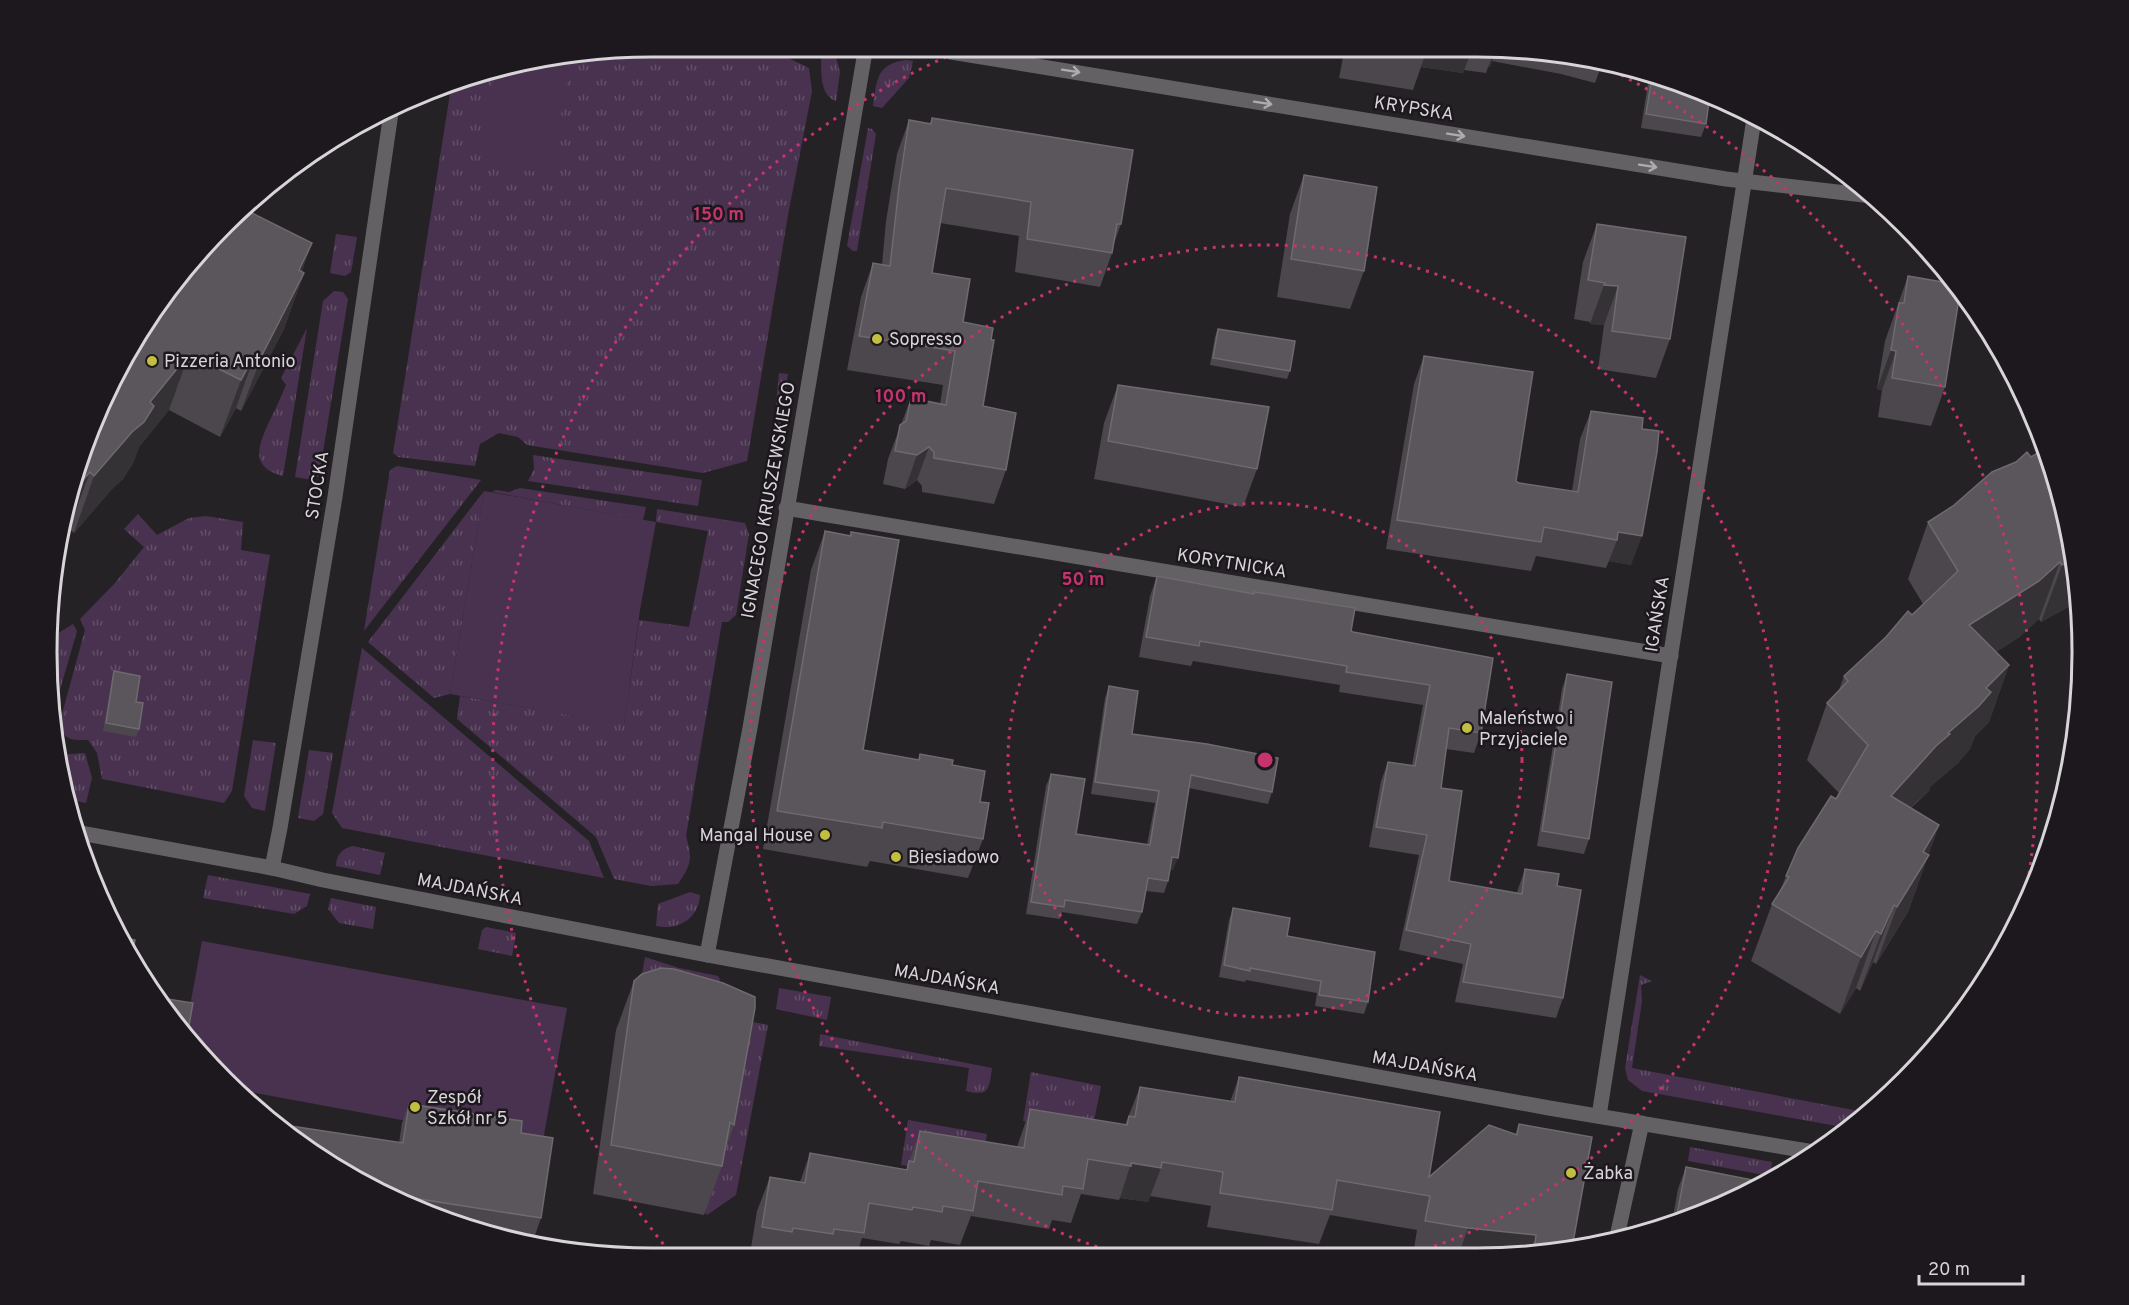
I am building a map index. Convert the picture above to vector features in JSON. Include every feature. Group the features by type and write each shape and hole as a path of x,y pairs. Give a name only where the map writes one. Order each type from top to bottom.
{"street":[{"name":"IGNACEGO KRUSZEWSKIEGO","path":"707,955 748,739 864,57"},
{"name":"KRYPSKA","path":"982,57 1743,181 1856,194"},
{"name":"STOCKA","path":"272,868 335,498 390,117"},
{"name":"IGAŃSKA","path":"1599,1116 1753,125"},
{"name":"KORYTNICKA","path":"786,508 1671,656"},
{"name":"MAJDAŃSKA","path":"86,834 272,868 707,955 1538,1106 1803,1150"},
{"path":"1618,1231 1642,1124"}],"green space":[{"path":"786,57 809,68 812,91 788,215 747,461 703,473 527,445 518,437 499,433 480,444 475,466 398,457 393,453 450,93 498,77 536,68 614,58"},
{"path":"821,57 836,57 840,72 836,101 826,93 821,73"},
{"path":"906,60 913,61 909,78 882,108 873,106 877,81 883,69"},
{"path":"569,63 552,174 480,163 494,78"},
{"path":"868,128 876,134 857,251 853,251 847,246"},
{"path":"336,234 357,237 351,272 345,276 330,273"},
{"path":"334,291 343,292 348,299 319,476 313,480 295,477 323,301"},
{"path":"307,328 283,476 265,467 259,454 260,446 286,385 281,378"},
{"path":"779,373 788,374 778,441 773,436"},
{"path":"533,455 702,480 698,506 528,481 534,469"},
{"path":"397,466 481,480 364,631 390,470"},
{"path":"520,488 646,507 643,520 492,492 496,490 509,492"},
{"path":"484,491 450,694 434,698 368,642"},
{"path":"484,491 656,522 640,610 624,725 450,694"},
{"path":"657,509 745,523 749,534 736,615 728,622 722,622 686,836 690,862 678,884 651,886 614,879 596,837 457,719 460,696 624,724 639,620 689,627 708,531 656,522"},
{"path":"138,514 157,535 189,518 206,516 243,522 241,550 270,555 232,791 224,803 102,779 97,753 88,740 67,737 62,731 61,718 85,630 80,619 115,583 144,547 124,529"},
{"path":"73,624 77,631 58,695 57,652 57,634"},
{"path":"362,648 589,841 604,878 342,828 332,813"},
{"path":"253,740 276,743 265,811 252,808 244,796"},
{"path":"309,750 333,753 323,814 314,821 298,818"},
{"path":"85,753 92,778 86,803 76,801 66,754"},
{"path":"353,846 385,853 380,875 336,866 340,853"},
{"path":"208,875 310,894 307,906 294,914 203,898"},
{"path":"690,892 700,895 696,911 691,917 672,927 656,926 658,904"},
{"path":"331,898 376,907 373,929 339,923 328,909"},
{"path":"486,927 516,933 512,956 478,949 482,930"},
{"path":"202,941 567,1008 542,1146 252,1092 231,1074 187,1023"},
{"path":"645,957 679,968 718,976 720,979 716,999 641,980"},
{"path":"1640,975 1652,981 1641,985 1642,1001 1632,1068 1856,1111 1837,1126 1642,1091 1628,1080 1625,1068"},
{"path":"779,988 831,997 827,1020 776,1009"},
{"path":"738,1019 768,1025 736,1195 707,1215 705,1213"},
{"path":"820,1034 992,1068 989,1086 980,1093 966,1091 969,1068 819,1046"},
{"path":"1031,1072 1101,1086 1093,1126 1086,1130 1023,1121"},
{"path":"908,1120 987,1134 980,1177 901,1165"},
{"path":"1690,1147 1772,1162 1771,1170 1762,1175 1688,1161"}],"building":[{"path":"1651,83 1709,104 1706,124 1646,114"},
{"path":"932,118 1133,150 1121,224 1117,224 1112,253 1027,239 1031,202 946,188 932,273 970,279 963,322 993,328 991,340 994,340 983,406 1016,413 1006,470 934,458 934,452 929,447 917,455 895,451 900,425 906,421 911,398 946,405 955,351 859,336 873,263 890,266 909,120 931,124"},
{"path":"1304,175 1377,187 1364,271 1291,259"},
{"path":"251,213 312,243 299,270 304,273 262,355 256,352 241,380 189,354 150,402 154,406 144,422 132,432 94,476 90,472 83,480 102,425 137,355 180,290 231,231"},
{"path":"1597,224 1686,237 1670,339 1612,331 1618,286 1588,280"},
{"path":"1908,276 1942,282 1958,303 1945,387 1892,378 1896,351 1891,350 1899,303 1904,303"},
{"path":"1218,329 1295,341 1290,371 1213,358"},
{"path":"1424,356 1533,372 1516,481 1519,483 1578,492 1591,411 1643,418 1642,429 1659,431 1642,536 1618,532 1617,540 1544,527 1541,542 1397,520"},
{"path":"1118,385 1269,407 1257,469 1108,441"},
{"path":"2027,452 2031,457 2037,453 2052,498 2065,563 2062,565 2060,562 2039,581 1969,625 2009,665 1986,688 1991,692 1979,706 1948,733 1950,734 1936,746 1891,796 1939,825 1923,852 1929,855 1897,907 1894,905 1881,934 1876,931 1861,957 1772,904 1789,877 1786,876 1798,848 1831,796 1836,799 1868,745 1827,703 1848,681 1844,676 1886,637 1908,611 1912,615 1958,571 1928,522 1953,506 1992,472 2016,462"},
{"path":"825,531 851,536 851,532 899,540 863,750 919,760 920,754 953,760 952,765 985,771 980,802 989,803 983,839 883,822 882,828 777,811"},
{"path":"1157,576 1254,594 1254,592 1355,608 1351,631 1353,632 1493,658 1481,733 1449,728 1441,788 1462,791 1449,881 1522,894 1525,869 1559,874 1557,886 1581,890 1563,998 1463,982 1471,944 1406,930 1427,835 1376,827 1388,762 1415,766 1430,685 1346,672 1347,666 1200,641 1199,646 1146,637"},
{"path":"114,671 140,676 136,702 143,703 139,729 106,723"},
{"path":"1567,674 1612,682 1589,839 1542,831"},
{"path":"1109,686 1138,691 1132,734 1207,744 1278,758 1272,792 1191,775 1178,858 1172,857 1168,881 1148,878 1142,912 1065,900 1064,907 1031,902 1051,774 1085,779 1076,834 1150,845 1159,791 1095,782"},
{"path":"1233,908 1290,918 1287,936 1375,952 1368,1002 1319,995 1321,981 1224,965"},
{"path":"661,968 674,969 723,983 755,997 734,1125 730,1122 722,1166 611,1145 634,981 642,974"},
{"path":"169,999 193,1003 189,1026"},
{"path":"1239,1077 1440,1112 1429,1177 1489,1125 1517,1135 1519,1124 1592,1137 1573,1240 1535,1245 1536,1235 1425,1221 1430,1196 1337,1180 1332,1210 1220,1193 1223,1172 1162,1162 1161,1168 1088,1159 1083,1189 1063,1186 1062,1195 978,1181 973,1211 943,1206 942,1212 913,1207 912,1210 869,1203 864,1233 834,1229 833,1234 793,1228 792,1232 762,1227 770,1177 805,1183 810,1153 907,1170 909,1161 914,1162 920,1131 1024,1148 1030,1109 1127,1125 1129,1116 1135,1117 1140,1087 1235,1102"},
{"path":"409,1104 522,1121 521,1133 553,1138 541,1218 415,1198 355,1168 292,1126 403,1143"},
{"path":"1686,1167 1753,1180 1704,1203 1677,1213"}],"place":[{"name":"Sopresso","path":"877,339"},
{"name":"Pizzeria Antonio","path":"152,361"},
{"name":"Maleństwo i Przyjaciele","path":"1467,728"},
{"name":"Mangal House","path":"825,835"},
{"name":"Biesiadowo","path":"896,857"},
{"name":"Zespół Szkół nr 5","path":"415,1107"},
{"name":"Żabka","path":"1571,1173"}]}
